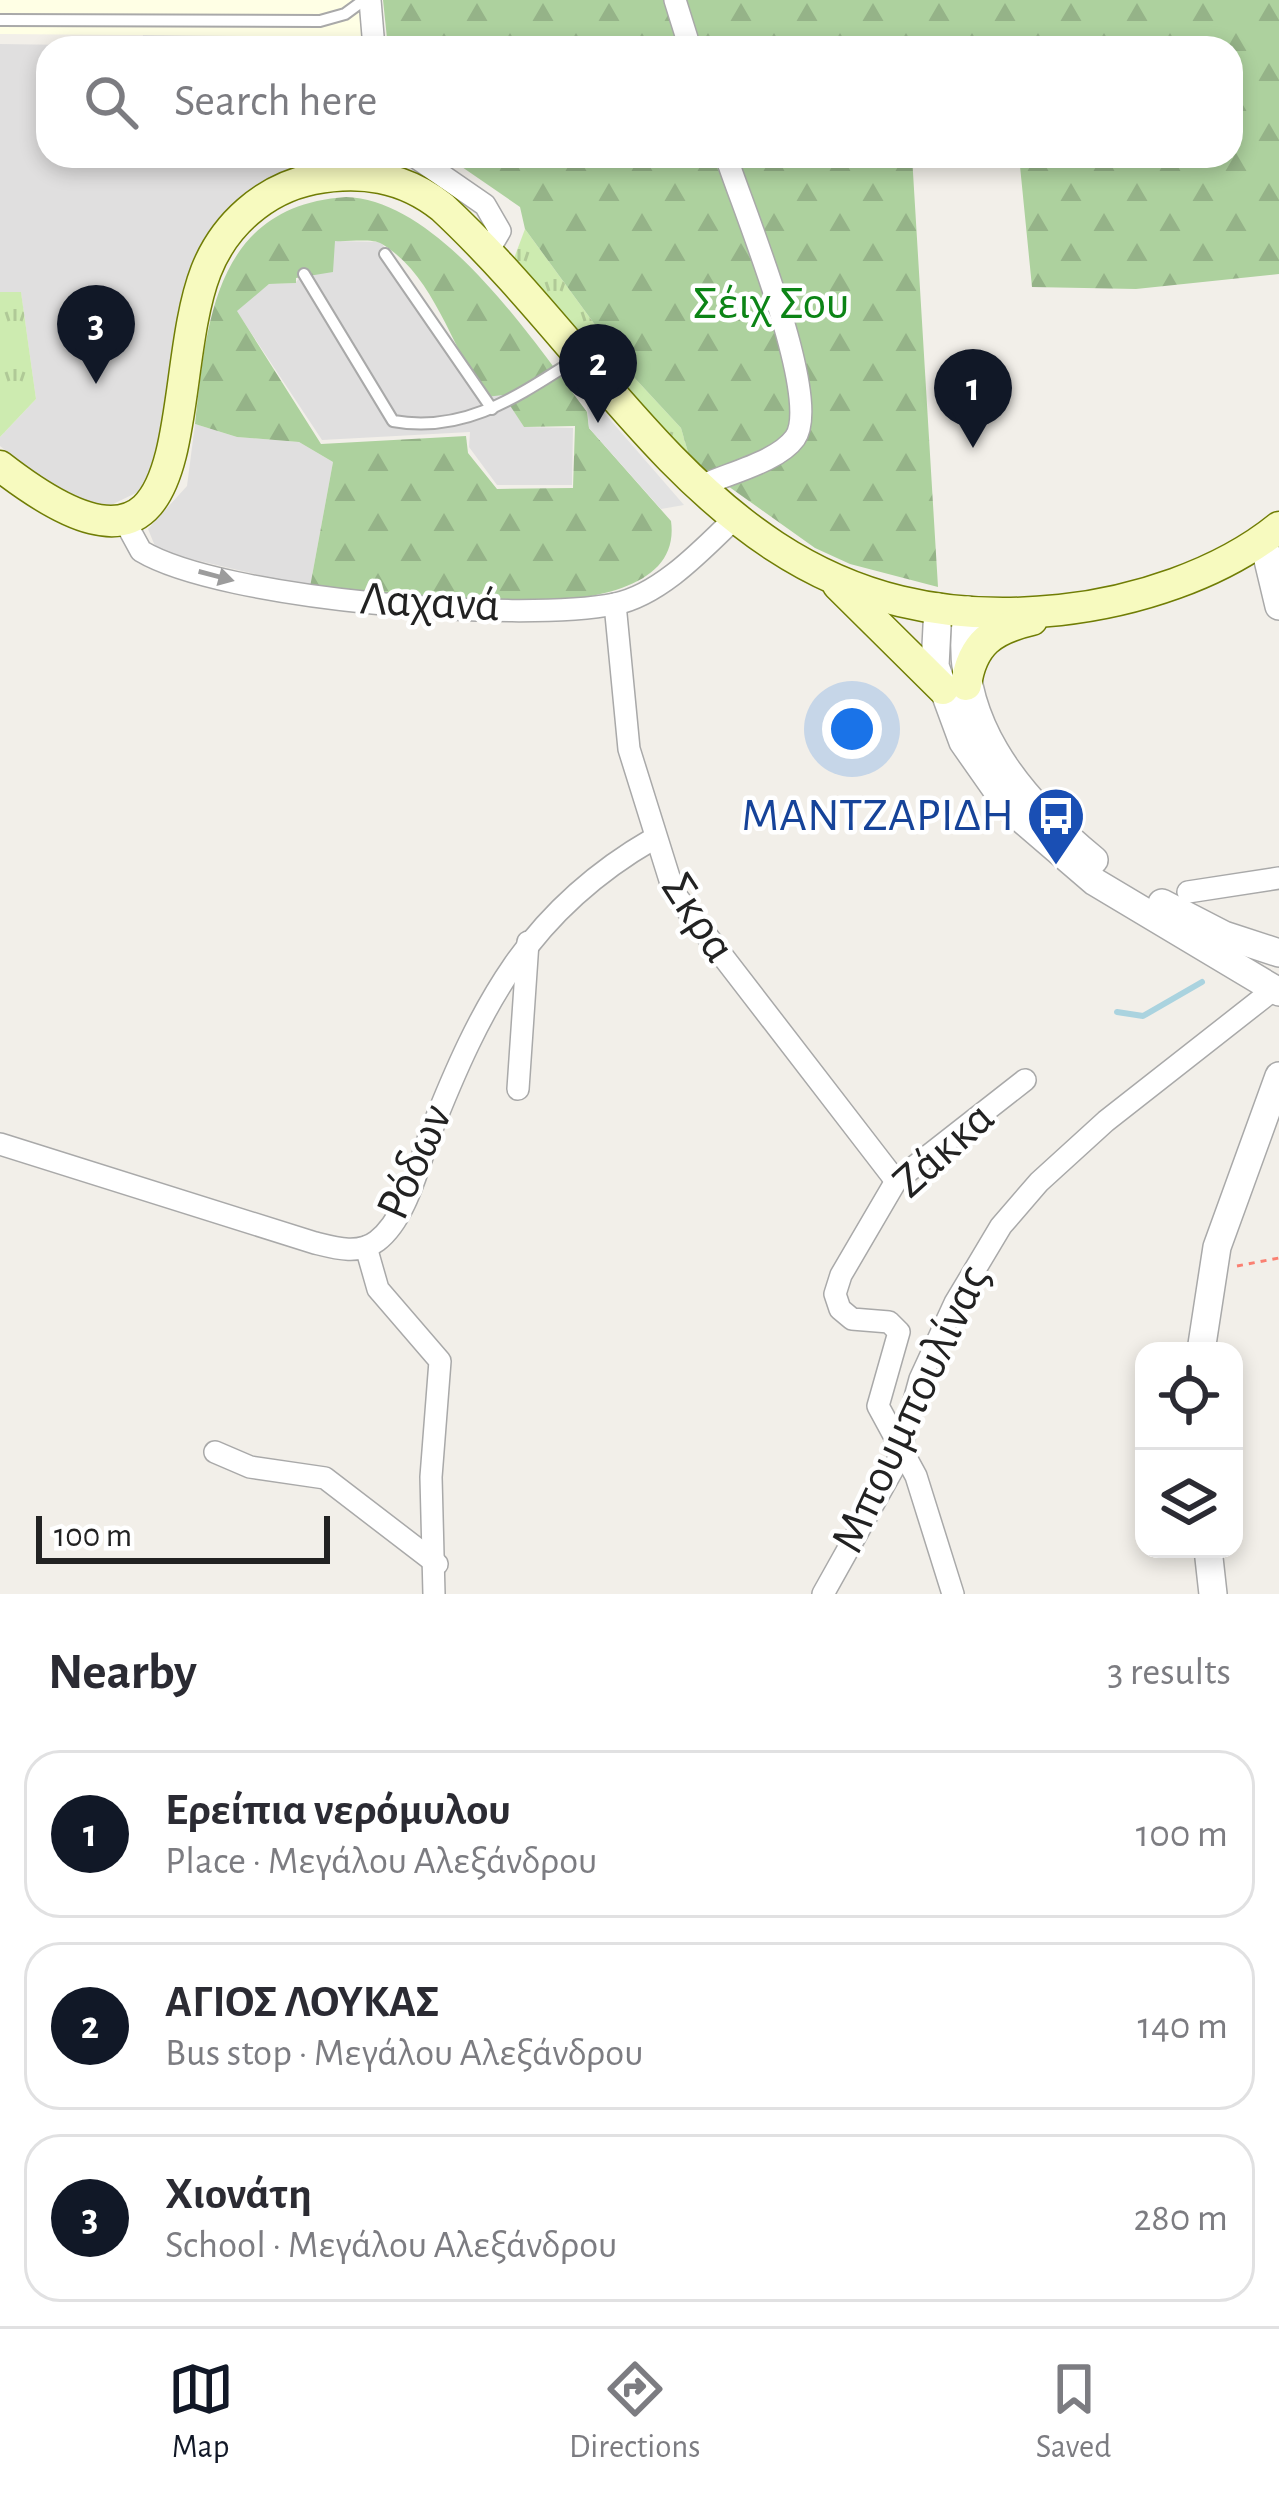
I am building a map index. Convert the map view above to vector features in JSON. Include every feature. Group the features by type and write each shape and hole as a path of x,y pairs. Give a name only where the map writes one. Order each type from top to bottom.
{"main road":[{"path":"0,466 73,516 96,521 123,518 155,493 172,457 206,270 231,229 261,201 308,180 381,177 431,198 487,253 698,488 734,519 829,577 955,687 990,635 1194,574 1271,533"},
{"path":"829,577 953,609 1081,608"}],"street":[{"path":"367,0 372,36"},
{"path":"675,0 687,36"},
{"path":"431,168 493,213 500,231 487,253"},
{"path":"698,488 787,446 802,419 794,358 730,168"},
{"name":"Λαχανά","path":"123,518 136,547 152,557 277,590 466,608 615,604 656,584 734,519"},
{"path":"1271,533 1279,606"},
{"name":"Σκρα","path":"615,604 629,748 653,839 682,908 896,1181"},
{"path":"953,609 933,651 1009,775 1072,842 1106,869 1182,914 1279,953"},
{"path":"955,687 963,742 990,787 1029,831 1096,882 1276,991"},
{"name":"Ρόδων","path":"0,1144 315,1243 344,1250 366,1247 394,1220 466,1043 493,990 528,942 602,873 653,839"},
{"path":"1188,892 1279,878"},
{"path":"518,1089 528,942"},
{"name":"Μπουμπουλίνας","path":"823,1594 902,1451 928,1360 978,1260 1014,1209 1106,1120 1276,991"},
{"path":"1202,1342 1211,1271 1236,1185 1279,1076"},
{"name":"Ζάκκα","path":"902,1451 878,1406 899,1332 889,1322 852,1319 839,1309 835,1294 841,1275 896,1181 1025,1080"},
{"path":"366,1247 378,1289 440,1358 431,1477 437,1564 434,1594"},
{"path":"902,1451 920,1487 953,1594"},
{"path":"215,1452 250,1467 325,1478 437,1564"},
{"path":"1209,1558 1213,1594"}],"lane":[{"path":"0,20 320,21 345,14 367,0"},
{"path":"385,254 491,409"},
{"path":"304,274 393,421 433,427 491,409 578,358"}],"path":[{"path":"1211,1271 1279,1258"}],"shaded area":[{"path":"0,0 358,0 362,36 241,36 0,34"},
{"path":"0,44 36,45 36,168 325,168 275,176 216,223 180,309 161,452 140,491 109,506 58,494 0,446 0,437 36,399 21,293 0,292"},
{"path":"335,241 381,242 460,361 503,394 524,427 573,428 572,485 497,485 469,447 470,432 322,440 236,310 269,284 295,283"},
{"path":"586,392 684,505 661,509 589,428"},
{"path":"195,424 237,437 299,442 333,462 310,587 157,551 148,529 187,486"}],"green space":[{"path":"383,0 1279,0 1279,274 1136,289 1032,287 1020,168 1243,168 1243,36 387,36"},
{"name":"Σέιχ Σου","path":"463,168 913,168 938,587 850,564 815,548 690,459 681,428 631,374 525,229 520,207"},
{"path":"346,197 381,204 416,222 482,279 587,412 589,428 671,521 663,559 631,584 582,598 459,601 310,587 333,462 299,442 237,437 195,424 205,345 226,274 244,245 269,221 303,205","holes":["335,241 378,242 400,258 429,294 486,397 503,395 524,427 575,426 573,488 497,489 468,453 466,436 321,444 237,311 269,284 296,283 296,278 333,272"]},
{"path":"525,229 631,374 681,428 690,459 513,261"},
{"path":"0,292 21,292 36,399 0,437"}],"waterway":[{"path":"1117,1012 1143,1016 1202,982"}],"place":[{"name":"Χιονάτη","path":"96,384"},
{"name":"ΑΓΙΟΣ ΛΟΥΚΑΣ","path":"598,423"},
{"name":"Ερείπια νερόμυλου","path":"973,448"},
{"name":"ΜΑΝΤΖΑΡΙΔΗ","path":"1056,867"}]}
